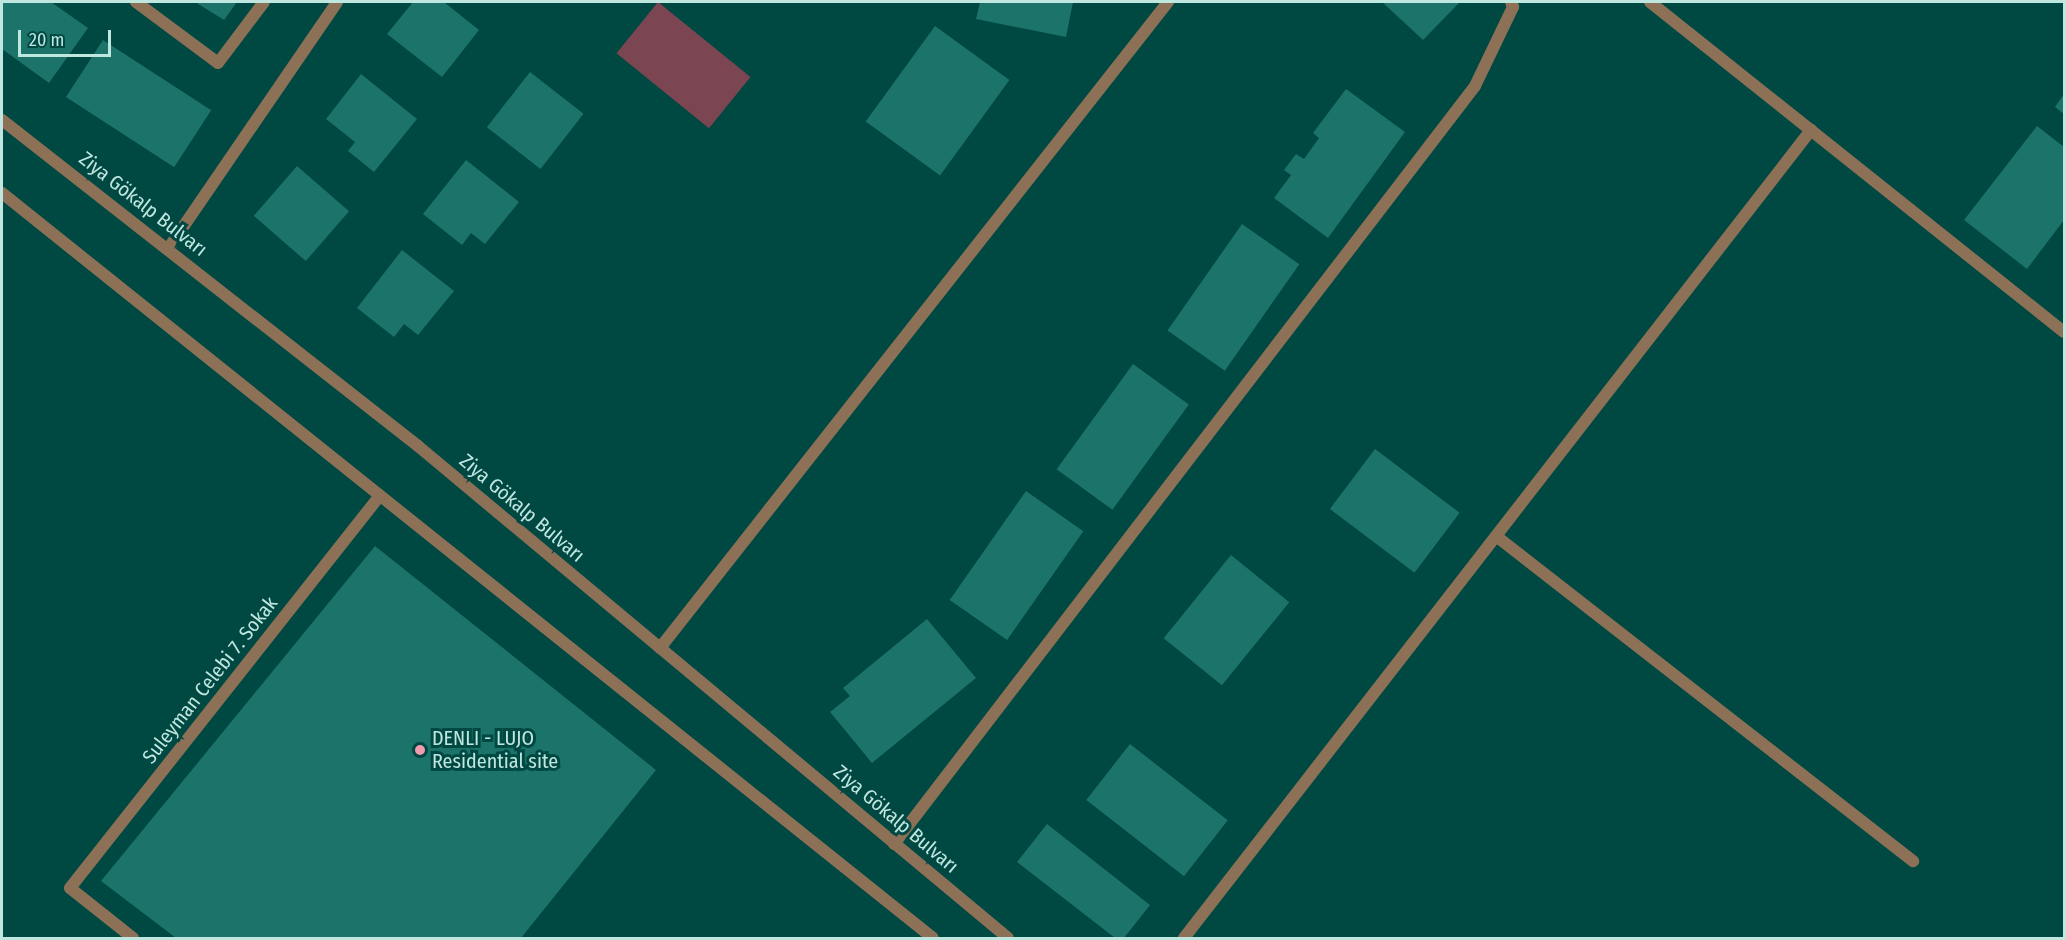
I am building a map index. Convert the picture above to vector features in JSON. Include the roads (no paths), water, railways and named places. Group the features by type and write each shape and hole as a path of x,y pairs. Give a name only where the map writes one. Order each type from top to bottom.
{"street":[{"path":"136,2 218,63 264,2"},
{"path":"168,249 337,2"},
{"path":"660,648 1168,2"},
{"path":"894,843 1475,86 1513,7 1511,2"},
{"path":"1650,2 2063,328"},
{"name":"Ziya Gökalp Bulvarı","path":"2,120 418,446 1008,939"},
{"path":"1184,939 1810,130"},
{"path":"3,196 933,939"},
{"name":"Suleyman Celebi 7. Sokak","path":"133,939 70,888 380,496"},
{"path":"1496,536 1913,861"}],"place":[{"name":"DENLI - LUJO Residential site","path":"420,750"}]}
